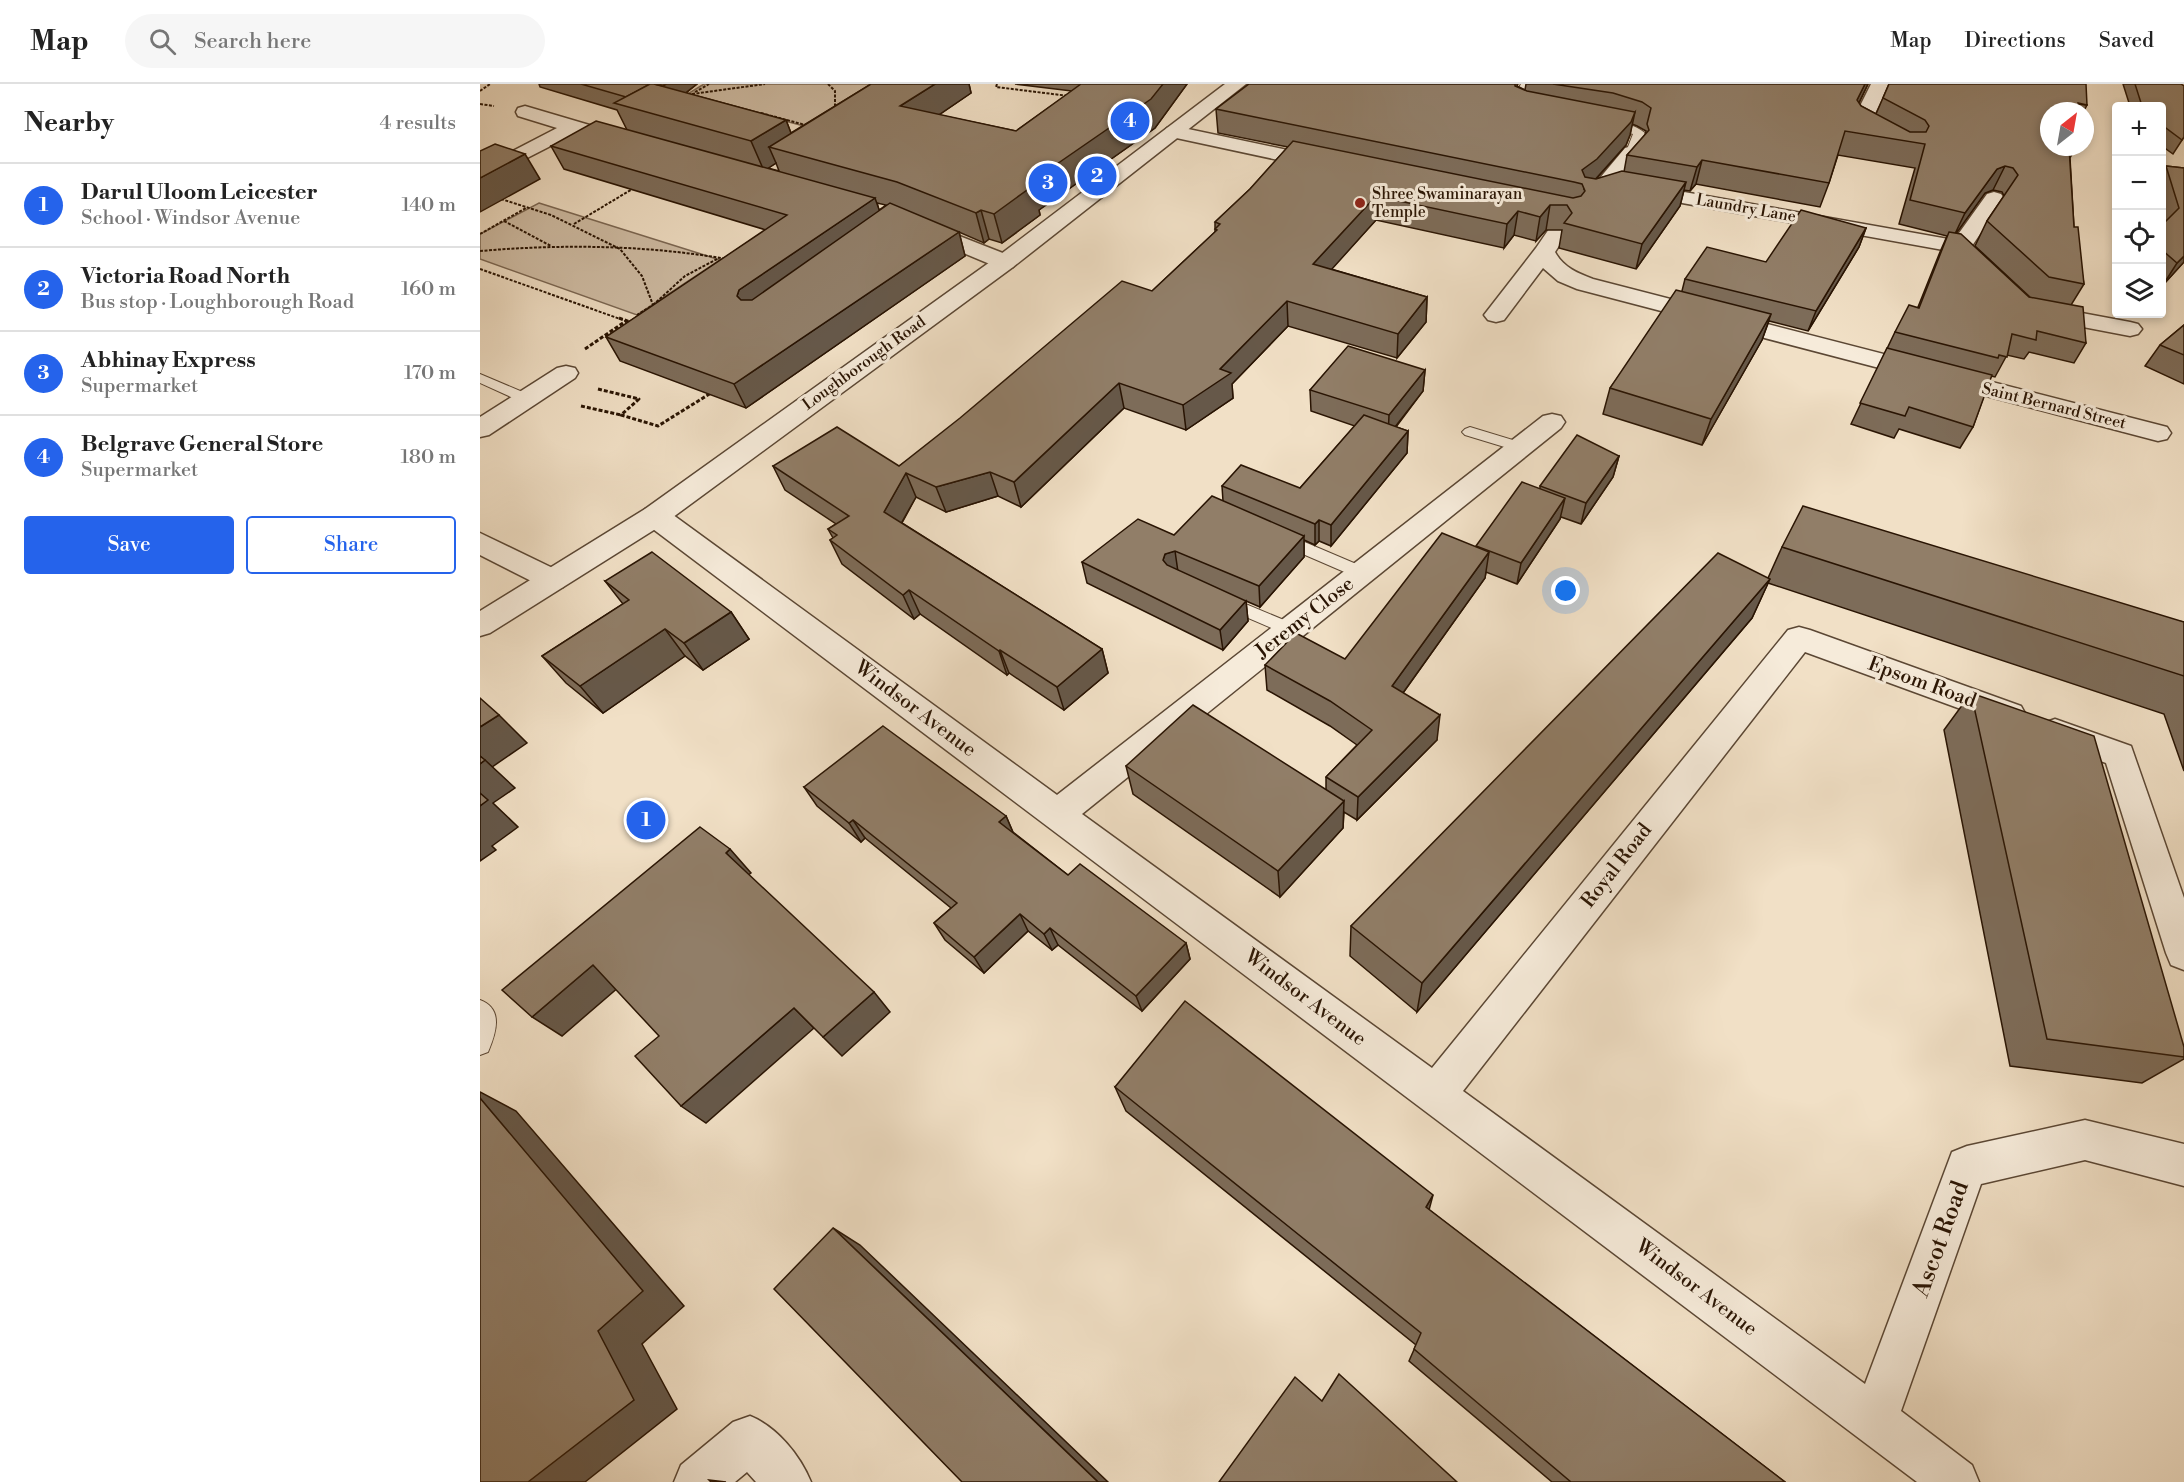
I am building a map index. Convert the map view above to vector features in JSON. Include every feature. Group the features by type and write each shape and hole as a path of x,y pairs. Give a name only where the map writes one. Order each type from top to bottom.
{"street":[{"name":"Loughborough Road","path":"480,625 655,516 1005,262 1237,84"},
{"path":"1880,84 1861,124 1897,145"},
{"path":"525,112 640,146"},
{"path":"480,176 573,127"},
{"path":"1174,132 1348,168"},
{"path":"1496,315 1544,252 1569,214 1601,189 1632,152"},
{"name":"Laundry Lane","path":"1601,189 1617,187 1663,194 1960,247"},
{"path":"1977,263 1960,247 1995,198"},
{"path":"1546,209 1569,214"},
{"path":"898,217 1005,262"},
{"name":"Saint Bernard Street","path":"1544,252 1552,268 1568,278 1585,284 2158,433"},
{"path":"2018,302 2027,310 2130,329"},
{"path":"480,429 561,376"},
{"name":"Jeremy Close","path":"1057,814 1552,422"},
{"name":"Windsor Avenue","path":"655,516 1875,1420 1955,1482"},
{"path":"480,543 553,580"},
{"name":"Epsom Road","path":"1799,638 2120,755 2184,953"},
{"name":"Royal Road","path":"1436,1095 1799,638"},
{"name":"Ascot Road","path":"1875,1420 1967,1167 2085,1140 2184,1165"},
{"path":"698,1482 750,1439 787,1482"}],"lane":[{"path":"1526,84 1516,102 1524,109 1533,110"},
{"path":"1598,121 1627,127 1639,133 1632,152"},
{"path":"480,378 526,399"},
{"path":"1470,432 1521,447"},
{"path":"1266,532 1362,573"},
{"path":"1208,594 1290,630"},
{"path":"480,1010 485,1016 487,1028 480,1044"}],"path":[{"path":"480,91 490,84"},
{"path":"692,94 709,84"},
{"path":"692,94 765,84"},
{"path":"828,84 835,91 836,112"},
{"path":"988,84 1075,97"},
{"path":"692,94 703,97"},
{"path":"758,112 813,127"},
{"path":"573,224 634,188"},
{"path":"499,199 573,224 620,249 642,276 653,304"},
{"path":"480,234 527,207"},
{"path":"504,221 552,247"},
{"path":"480,251 552,247 620,249 698,253 729,260"},
{"path":"637,315 685,276 720,258"},
{"path":"480,269 637,324"},
{"path":"561,376 639,399 621,415 658,426 715,390"}],"shaded area":[{"path":"704,84 892,84 819,130 686,95"},
{"path":"539,203 720,260 637,315 480,259 480,234"}],"building":[{"path":"581,84 650,84 626,97"},
{"path":"650,84 786,120 751,141 614,103"},
{"path":"871,84 935,84 900,106 1016,131 1081,84 1163,84 1151,99 1028,184 1034,185 994,214 981,210 976,213 897,182 769,147"},
{"path":"1249,84 1515,84 1527,91 1635,112 1631,122 1597,159 1582,170 1585,177 1596,179 1622,171 1686,182 1642,244 1564,223 1572,213 1567,205 1550,205 1540,217 1518,211 1507,224 1376,196 1313,264 1427,297 1398,334 1287,301 1220,369 1231,373 1183,405 1119,383 1014,482 990,472 936,487 906,473 884,512 1102,649 1057,687 909,590 903,595 830,540 837,535 828,529 849,516 773,466 837,427 899,466 960,418 1122,281 1152,291 1217,230 1215,229 1220,224 1215,222 1250,189 1293,141 1573,198 1581,196 1585,191 1582,184 1574,182 1216,109"},
{"path":"1553,84 1865,84 1857,100 1861,106 1910,132 1926,132 1929,126 1925,120 1883,98 1889,84 2086,84 2087,102 2040,102 2040,156 2070,156 2074,227 2078,227 2084,284 2049,277 1987,221 2018,175 2013,168 2005,166 1997,169 1965,213 1910,200 1925,144 1845,131 1829,183 1702,160 1697,167 1627,155 1649,130 1647,124 1651,108 1642,102 1613,93"},
{"path":"2135,84 2181,84 2184,86 2184,137 2182,140 2166,128 2166,102 2141,102"},
{"path":"596,121 875,198 739,290 737,296 741,300 752,300 890,203 959,232 734,384 606,337 787,215 551,146"},
{"path":"495,144 525,154 480,178 480,151"},
{"path":"2166,166 2184,168 2184,256 2177,263 2166,253 2166,221 2179,208"},
{"path":"1801,210 1866,228 1816,311 1685,279 1707,247 1766,262"},
{"path":"1949,232 1961,234 2029,297 2083,307 2086,343 2037,331 2036,340 2012,334 2007,357 1999,355 1998,358 1895,332 1909,305 1919,308"},
{"path":"1676,290 1771,314 1711,419 1610,388"},
{"path":"2184,325 2184,355 2160,345"},
{"path":"1348,346 1425,370 1389,415 1310,390"},
{"path":"1887,348 1992,375 1973,427 1909,407 1905,416 1860,403"},
{"path":"1364,415 1408,431 1331,525 1319,520 1315,524 1222,486 1241,465 1300,488"},
{"path":"1577,435 1619,456 1586,503 1540,486"},
{"path":"1522,482 1565,498 1521,563 1476,546"},
{"path":"1212,496 1304,536 1259,586 1175,551 1165,554 1163,560 1167,565 1246,601 1220,630 1082,562 1138,519 1174,535"},
{"path":"1803,506 2184,622 2184,676 1782,547"},
{"path":"1442,533 1489,552 1392,686 1440,715 1358,797 1326,777 1372,730 1330,701 1265,665 1296,633 1345,659"},
{"path":"652,552 731,612 684,643 665,629 580,686 542,656 629,600 605,581"},
{"path":"1718,553 1770,579 1422,983 1351,926"},
{"path":"1971,693 2094,736 2184,1047 2184,1057 2047,1039"},
{"path":"480,698 499,715 480,727"},
{"path":"1193,705 1344,801 1278,871 1126,766"},
{"path":"883,726 1006,816 999,822 1068,875 1080,864 1186,943 1136,996 1050,928 1044,934 1020,914 974,957 934,923 957,903 853,820 849,823 804,787"},
{"path":"480,793 488,800 480,806"},
{"path":"700,827 730,849 726,853 874,992 823,1037 794,1008 681,1106 635,1056 659,1036 593,965 532,1017 502,990"},
{"path":"1185,1001 1433,1195 1426,1207 1785,1482 1571,1482 1414,1349 1421,1333 1115,1087"},
{"path":"480,1098 643,1291 598,1331 634,1400 528,1482 480,1482"},
{"path":"833,1228 1098,1482 962,1482 774,1289"},
{"path":"1339,1374 1457,1482 1219,1482 1295,1377 1322,1401"}],"place":[{"name":"Belgrave General Store","path":"1130,121"},
{"name":"Victoria Road North","path":"1097,176"},
{"name":"Abhinay Express","path":"1048,183"},
{"name":"Shree Swaminarayan Temple","path":"1360,203"},
{"name":"Darul Uloom Leicester","path":"646,820"}]}
